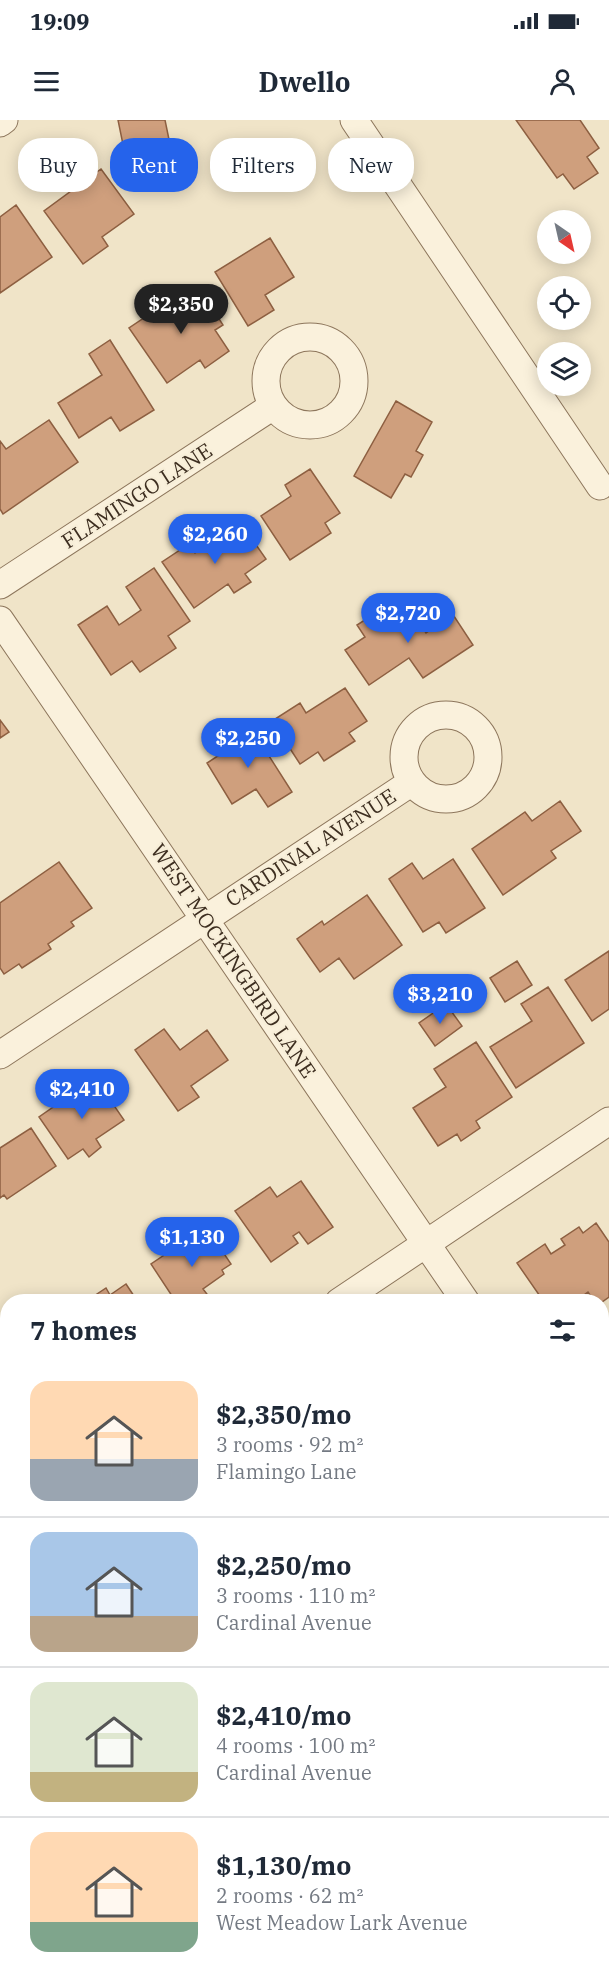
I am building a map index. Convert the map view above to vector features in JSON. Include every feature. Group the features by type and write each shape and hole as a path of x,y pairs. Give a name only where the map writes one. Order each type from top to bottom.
{"street":[{"path":"0,123 4,120"},
{"path":"354,120 600,486"},
{"name":"FLAMINGO LANE","path":"0,585 273,406"},
{"name":"WEST MOCKINGBIRD LANE","path":"0,620 461,1294"},
{"name":"CARDINAL AVENUE","path":"0,1055 412,782"},
{"path":"351,1294 428,1245 609,1121"}],"building":[{"path":"118,120 165,120 169,138 122,138"},
{"path":"516,120 580,120 599,148 587,157 598,173 574,189 563,174 557,178"},
{"path":"101,169 110,181 110,192 118,192 134,214 102,237 108,246 83,264 44,211 70,192 98,192 98,171"},
{"path":"16,205 52,257 0,293 0,217"},
{"path":"270,238 294,277 265,295 274,310 248,326 215,272"},
{"path":"190,287 201,304 207,300 223,325 215,330 229,351 205,368 200,360 167,383 129,328"},
{"path":"110,340 154,410 120,431 111,417 79,438 58,403 102,375 89,354"},
{"path":"396,401 432,422 416,451 423,455 411,477 405,474 391,498 354,476"},
{"path":"49,420 78,462 3,514 0,509 0,441 6,449"},
{"path":"310,469 340,513 325,523 331,533 290,560 261,516 291,496 285,485"},
{"path":"240,522 266,559 245,574 251,582 234,593 228,584 194,608 162,562 189,544 195,553"},
{"path":"154,568 190,621 168,636 176,648 140,672 132,661 111,675 78,625 107,606 119,625 141,610 126,587"},
{"path":"446,604 473,645 423,678 409,658 369,685 345,650 365,637 357,625 374,614 382,625 408,607 426,633 433,628 426,618"},
{"path":"345,688 367,721 349,733 355,741 324,761 318,752 300,764 272,721 300,703 306,713"},
{"path":"0,720 9,732 0,738"},
{"path":"248,723 292,792 268,807 256,789 232,804 207,763 230,748 224,738"},
{"path":"560,801 581,831 551,851 556,858 503,895 472,849 525,812 532,821"},
{"path":"453,859 485,908 446,933 439,922 423,932 389,879 412,863 423,879"},
{"path":"59,862 92,908 71,922 74,926 48,944 51,949 22,968 19,964 4,974 0,968 0,903"},
{"path":"367,895 402,945 354,979 339,958 320,972 297,939 322,921 324,925"},
{"path":"609,951 609,1009 592,1021 565,980"},
{"path":"517,961 532,985 505,1002 490,978"},
{"path":"548,987 584,1043 516,1088 490,1047 532,1021 521,1004"},
{"path":"446,1004 462,1026 435,1046 419,1023"},
{"path":"164,1029 180,1050 207,1030 228,1060 191,1086 199,1097 178,1111 135,1050"},
{"path":"476,1042 512,1097 476,1121 480,1128 461,1141 457,1134 438,1146 413,1108 446,1087 434,1069"},
{"path":"95,1078 124,1120 96,1139 101,1147 89,1157 83,1149 68,1159 39,1117"},
{"path":"31,1128 56,1166 7,1199 4,1195 0,1198 0,1148"},
{"path":"301,1181 333,1227 308,1244 299,1232 293,1236 298,1243 271,1262 235,1211 270,1187 277,1197"},
{"path":"596,1223 609,1242 609,1294 589,1294 588,1292 585,1294 538,1294 517,1263 545,1244 551,1254 565,1245 561,1239 579,1227 583,1233"},
{"path":"206,1227 231,1264 222,1270 224,1274 203,1289 207,1294 171,1294 151,1264"},
{"path":"126,1284 133,1294 111,1294"},
{"path":"106,1288 109,1294 97,1294"}]}
